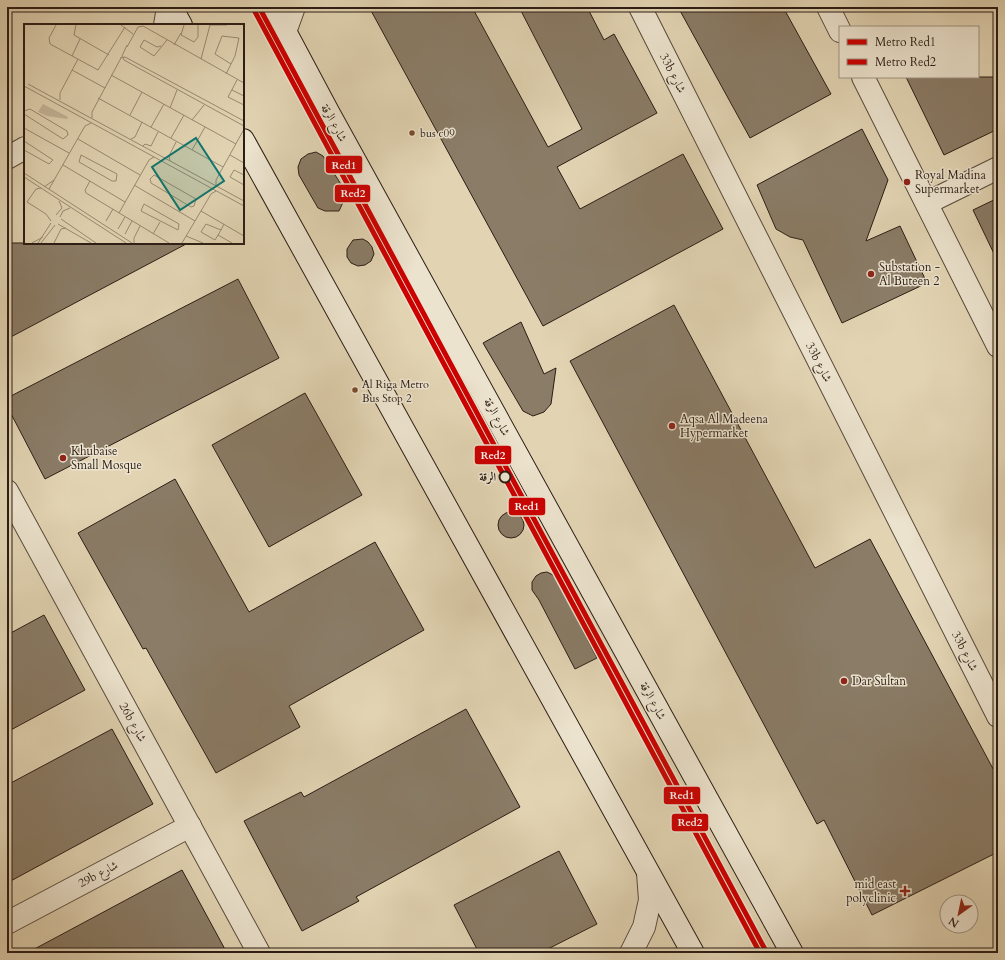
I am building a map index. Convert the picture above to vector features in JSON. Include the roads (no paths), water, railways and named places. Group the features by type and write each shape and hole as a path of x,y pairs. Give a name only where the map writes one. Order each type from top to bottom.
{"street":[{"path":"166,24 168,7"},
{"path":"171,7 180,24"},
{"name":"شارع الرقة","path":"272,7 328,112 792,953"},
{"path":"285,32 294,7"},
{"name":"33b شارع","path":"640,7 998,716"},
{"path":"828,7 839,29"},
{"path":"864,78 998,346"},
{"path":"244,142 693,953"},
{"path":"7,158 24,149"},
{"path":"927,203 998,168"},
{"name":"26b شارع","path":"7,491 259,953"},
{"name":"29b شارع","path":"7,923 190,826"},
{"path":"631,953 644,927 650,900 648,873"}],"metro line":[{"name":"Red1","path":"259,7 767,953"},
{"name":"Red2","path":"254,10 760,953"}],"place":[{"name":"bus c09","path":"412,133"},
{"name":"Royal Madina Supermarket","path":"907,182"},
{"name":"Substation - Al Buteen 2","path":"871,274"},
{"name":"Al Riga Metro Bus Stop 2","path":"355,390"},
{"name":"Aqsa Al Madeena Hypermarket","path":"672,426"},
{"name":"Khubaise Small Mosque","path":"63,458"},
{"name":"الرقة","path":"505,477"},
{"name":"Dar Sultan","path":"844,681"},
{"name":"mid east polyclinic","path":"905,891"}]}
